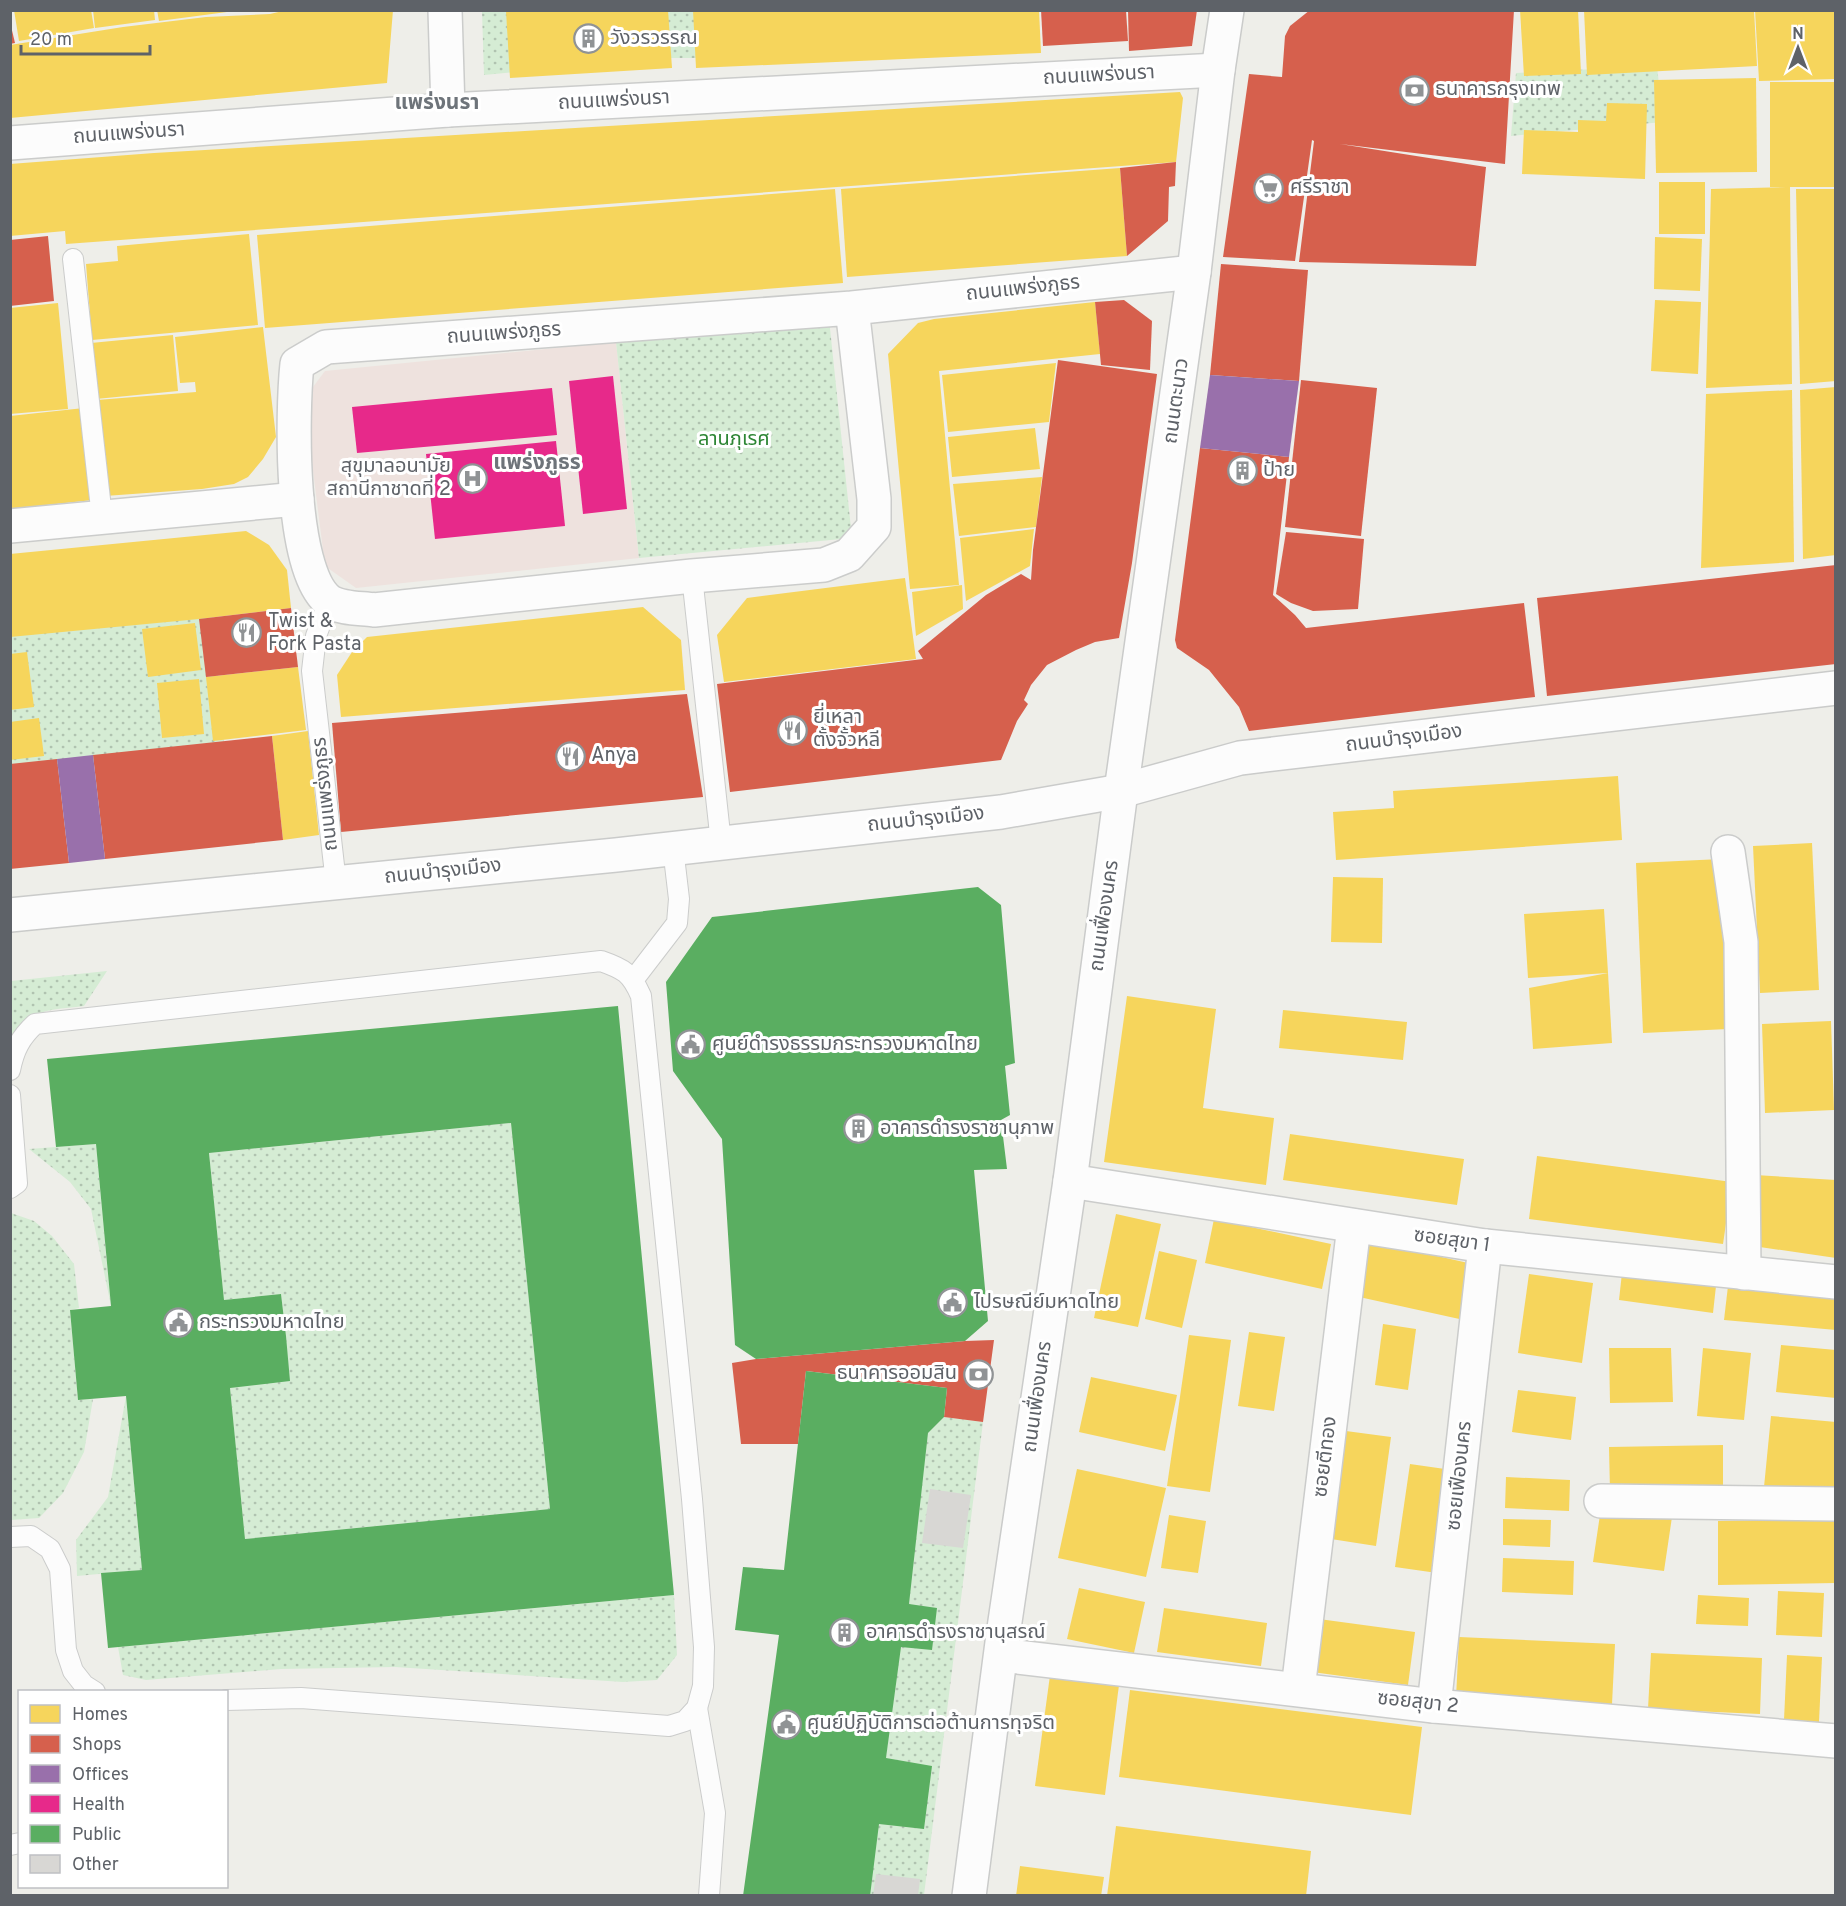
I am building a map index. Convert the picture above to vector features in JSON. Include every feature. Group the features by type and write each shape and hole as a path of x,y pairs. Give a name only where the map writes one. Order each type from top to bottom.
{"street":[{"path":"445,10 448,110"},
{"name":"ถนนตะนาว","path":"1121,791 1194,272 1227,10"},
{"name":"ถนนแพร่งนรา","path":"10,143 448,110 1218,70"},
{"name":"ถนนแพร่งภูธร","path":"329,601 311,578 306,556 297,499 293,399 297,364 326,347 852,308 1194,272"},
{"path":"329,601 347,607 374,610 692,576 824,565 849,555 874,527 874,499 852,308"},
{"path":"10,526 297,499"},
{"name":"ถนนบำรุงเมือง","path":"10,915 722,843 1001,812 1121,791 1240,758 1836,688"},
{"name":"ถนนเฟื่องนคร","path":"969,1896 1001,1655 1070,1181 1121,791"},
{"path":"1728,852 1741,942 1744,1273"},
{"name":"ซอยสุขา 1","path":"1070,1181 1485,1246 1836,1282"},
{"name":"ซอยตีทอง","path":"1298,1689 1354,1226"},
{"name":"ซอยเฟืองนคร","path":"1434,1706 1485,1246"},
{"path":"1601,1501 1836,1504"},
{"name":"ซอยสุขา 2","path":"1001,1655 1434,1706 1836,1741"}],"lane":[{"path":"73,259 102,517"},
{"path":"692,576 722,843"},
{"name":"ถนนแพร่งภูธร","path":"329,601 315,636 312,671 336,882"},
{"path":"634,979 677,923 679,899 673,848"},
{"path":"10,1070 13,1053 22,1036 35,1024 601,961 616,967 634,979 641,996 692,1499 704,1647 703,1686 697,1708 715,1813 709,1896"},
{"path":"10,1095 17,1183 10,1188"},
{"path":"10,1537 31,1536 50,1549 60,1569 66,1650 73,1671 92,1690"},
{"path":"228,1700 301,1698 669,1726 685,1721 697,1708"}],"shaded area":[{"name":"สุขุมาลอนามัย สถานีกาชาดที่ 2","path":"616,342 639,558 356,588 325,566 304,399 325,371"}],"green space":[{"name":"วังวรวรรณ","path":"482,11 703,11 705,58 657,58 484,75"},
{"path":"1657,66 1663,122 1511,136 1516,73"},
{"name":"ลานภุเรศ","path":"829,319 852,538 639,558 616,342"},
{"path":"212,608 225,753 11,772 11,627"},
{"path":"107,971 84,1006 35,1015 26,1020 11,1036 11,981"},
{"path":"511,1123 550,1509 245,1539 230,1388 286,1336 281,1294 224,1300 209,1153"},
{"path":"96,1144 111,1306 91,1209 70,1182 29,1149"},
{"path":"11,1213 34,1221 52,1236 74,1264 79,1308 70,1310 78,1400 93,1399 84,1452 63,1493 39,1518 11,1520"},
{"path":"126,1396 142,1570 77,1576 76,1540 108,1497"},
{"path":"944,1417 983,1422 924,1895 868,1896 928,1433"},
{"path":"674,1595 677,1655 657,1680 623,1682 395,1667 281,1669 146,1680 123,1675 118,1647"}],"building: Homes":[{"path":"14,10 91,10 94,28 19,41"},
{"path":"93,10 154,10 155,20 95,28"},
{"path":"157,10 227,10 227,12 159,21"},
{"path":"287,10 393,10 387,83 10,118 10,45 123,27 206,17 270,14"},
{"name":"วังวรวรรณ","path":"668,10 672,68 510,78 506,11"},
{"path":"693,10 1039,10 1041,53 696,68"},
{"path":"1520,10 1578,10 1581,74 1524,76"},
{"path":"1584,10 1754,10 1757,66 1587,75"},
{"path":"1755,10 1836,10 1836,79 1759,81"},
{"path":"1756,78 1757,172 1656,173 1654,80"},
{"path":"1770,82 1836,82 1836,187 1790,187 1792,384 1706,388 1711,189 1786,187 1770,187"},
{"path":"1180,92 1183,98 1176,162 66,244 65,231 10,236 10,164 154,153"},
{"path":"1607,103 1647,104 1645,179 1522,174 1524,130 1578,132 1578,120 1606,121"},
{"path":"1120,168 1127,256 847,277 841,189"},
{"path":"1659,182 1705,182 1705,234 1659,234"},
{"path":"835,189 843,283 265,328 257,235"},
{"path":"1796,189 1836,189 1836,381 1800,384"},
{"path":"249,234 258,325 92,340 86,264 118,261 117,246"},
{"path":"1655,237 1702,239 1700,291 1654,289"},
{"path":"1655,300 1701,302 1698,374 1651,371"},
{"path":"1095,302 1100,354 939,371 959,585 910,589 888,354 918,323 934,319"},
{"path":"58,303 68,409 10,414 10,308"},
{"path":"263,327 276,437 263,459 248,477 234,484 202,489 105,496 97,400 196,392 195,382 180,383 175,337"},
{"path":"173,335 178,391 96,399 91,343"},
{"path":"1056,363 1049,422 948,432 942,375"},
{"path":"1836,387 1836,555 1803,559 1800,390"},
{"path":"1792,390 1794,562 1701,568 1706,394"},
{"path":"84,408 93,500 10,509 10,416"},
{"path":"1035,428 1040,469 952,477 948,437"},
{"path":"1042,477 1036,527 959,536 953,484"},
{"path":"1034,529 1030,566 966,601 960,538"},
{"path":"246,531 269,545 287,570 291,608 10,637 10,554"},
{"path":"905,578 916,659 724,682 717,635 747,598"},
{"path":"962,585 963,609 916,636 912,592"},
{"path":"643,607 681,640 685,690 341,717 337,675 352,652 367,637"},
{"path":"195,623 201,670 148,677 142,629"},
{"path":"27,652 34,707 10,710 10,654"},
{"path":"298,667 306,730 213,741 206,677"},
{"path":"199,679 204,734 162,738 157,683"},
{"path":"39,718 44,756 10,760 10,722"},
{"path":"308,731 319,835 283,840 272,736"},
{"path":"1618,776 1622,840 1336,860 1333,812 1394,808 1393,791"},
{"path":"1812,843 1819,990 1760,993 1753,846"},
{"path":"1721,859 1728,1029 1643,1033 1636,863"},
{"path":"1333,877 1383,878 1382,943 1331,942"},
{"path":"1604,909 1608,973 1528,978 1524,914"},
{"path":"1608,973 1612,1043 1533,1049 1529,988"},
{"path":"1127,996 1216,1009 1203,1108 1274,1118 1266,1185 1104,1162"},
{"path":"1283,1010 1407,1022 1403,1060 1279,1048"},
{"path":"1831,1021 1834,1110 1765,1113 1762,1024"},
{"path":"1290,1134 1464,1159 1457,1205 1283,1180"},
{"path":"1537,1156 1732,1182 1723,1244 1529,1219"},
{"path":"1755,1175 1836,1180 1836,1258 1753,1246"},
{"path":"1116,1214 1161,1224 1138,1327 1094,1318"},
{"path":"1214,1219 1331,1244 1322,1289 1205,1263"},
{"path":"1362,1239 1477,1265 1464,1320 1350,1295"},
{"path":"1159,1251 1197,1260 1182,1328 1145,1319"},
{"path":"1622,1273 1716,1286 1713,1313 1619,1300"},
{"path":"1529,1274 1593,1283 1582,1363 1518,1353"},
{"path":"1728,1286 1836,1296 1836,1330 1724,1320"},
{"path":"1383,1324 1416,1329 1408,1390 1375,1385"},
{"path":"1249,1332 1285,1337 1274,1411 1238,1406"},
{"path":"1189,1335 1231,1340 1210,1492 1167,1486"},
{"path":"1781,1345 1836,1350 1836,1398 1776,1392"},
{"path":"1609,1348 1671,1348 1673,1402 1610,1403"},
{"path":"1703,1348 1751,1353 1744,1420 1697,1416"},
{"path":"1091,1377 1177,1395 1165,1451 1079,1432"},
{"path":"1518,1390 1576,1397 1571,1440 1512,1432"},
{"path":"1771,1416 1836,1422 1836,1493 1764,1487"},
{"path":"1346,1431 1391,1437 1376,1546 1331,1539"},
{"path":"1723,1445 1723,1489 1610,1491 1609,1447"},
{"path":"1410,1464 1452,1470 1437,1573 1395,1567"},
{"path":"1077,1469 1166,1488 1146,1577 1058,1558"},
{"path":"1506,1477 1570,1480 1569,1511 1505,1508"},
{"path":"1601,1508 1672,1517 1664,1571 1593,1562"},
{"path":"1169,1515 1206,1521 1198,1573 1161,1568"},
{"path":"1503,1519 1551,1520 1550,1547 1503,1545"},
{"path":"1836,1519 1836,1583 1718,1585 1718,1521"},
{"path":"1503,1558 1574,1561 1573,1595 1502,1592"},
{"path":"1079,1588 1145,1602 1134,1653 1067,1639"},
{"path":"1778,1591 1824,1593 1822,1637 1776,1635"},
{"path":"1698,1595 1749,1598 1748,1626 1696,1624"},
{"path":"1164,1608 1267,1623 1261,1666 1157,1652"},
{"path":"1319,1619 1415,1632 1408,1685 1312,1672"},
{"path":"1459,1637 1615,1644 1612,1704 1456,1698"},
{"path":"1651,1653 1762,1658 1760,1714 1648,1709"},
{"path":"1787,1655 1822,1657 1819,1722 1784,1720"},
{"path":"1051,1668 1120,1677 1105,1795 1035,1786"},
{"path":"1130,1690 1422,1727 1411,1815 1119,1777"},
{"path":"1116,1826 1311,1851 1306,1896 1107,1896"},
{"path":"1020,1866 1104,1877 1101,1896 1016,1896"}],"building: Shops":[{"path":"1041,10 1126,10 1128,41 1043,46"},
{"path":"1128,10 1197,10 1192,46 1129,51"},
{"path":"1310,10 1514,10 1505,164 1340,144 1486,167 1476,266 1299,262 1314,141 1312,140 1295,261 1223,257 1249,74 1282,77 1285,36 1290,26"},
{"path":"10,22 15,43 10,44"},
{"path":"1176,162 1175,186 1169,187 1168,221 1127,256 1120,168"},
{"path":"48,236 54,301 10,306 10,240"},
{"path":"1221,264 1308,270 1299,381 1210,375"},
{"path":"1124,300 1152,321 1150,370 1101,365 1095,302"},
{"path":"1058,360 1157,374 1132,563 1119,638 1095,642 1047,665 1031,685 1024,700 1028,704 1017,721 1001,760 730,792 717,684 923,659 918,651 986,595 1021,574 1031,580"},
{"path":"1301,380 1377,388 1361,536 1285,527"},
{"path":"1200,448 1289,457 1273,595 1306,628 1524,603 1535,697 1249,731 1239,707 1209,670 1177,648 1175,640"},
{"path":"1286,532 1364,539 1358,609 1313,611 1291,603 1276,594"},
{"path":"1836,565 1836,664 1547,696 1537,598"},
{"name":"Twist & Fork Pasta","path":"291,608 298,667 206,677 199,619"},
{"path":"687,694 703,797 341,832 332,723"},
{"path":"272,736 283,840 105,859 93,755"},
{"path":"57,759 69,863 10,869 10,764"},
{"path":"994,1340 983,1422 944,1417 947,1388 806,1371 798,1444 741,1444 732,1363 756,1359"}],"building: Offices":[{"path":"1210,375 1299,381 1289,457 1200,448"},
{"path":"93,755 105,859 69,863 57,759"}],"building: Health":[{"path":"613,376 627,509 583,514 569,381"},
{"path":"552,388 557,435 357,453 352,407"},
{"path":"556,441 565,526 435,539 426,454"}],"building: Public":[{"name":"อาคารดำรงราชานุภาพ","path":"978,887 1001,905 1015,1063 1005,1066 1010,1115 1001,1120 1007,1169 974,1170 988,1321 965,1341 756,1359 735,1345 722,1139 673,1071 666,982 712,917"},
{"name":"กระทรวงมหาดไทย","path":"618,1006 674,1595 108,1648 101,1573 142,1570 126,1396 78,1400 70,1310 111,1306 96,1144 56,1147 47,1059","holes":["511,1123 550,1509 245,1539 230,1388 290,1381 286,1336 281,1294 224,1300 209,1153"]},
{"name":"อาคารดำรงราชานุสรณ์","path":"806,1371 947,1388 944,1417 928,1433 909,1604 937,1608 932,1650 901,1647 886,1758 932,1766 924,1829 879,1824 870,1896 743,1896 779,1635 735,1630 743,1567 784,1570"}],"building: Other":[{"path":"930,1489 971,1495 963,1548 922,1543"},
{"path":"876,1874 920,1879 918,1896 873,1896"}],"place":[{"name":"วังวรวรรณ","path":"589,39"},
{"name":"ธนาคารกรุงเทพ","path":"1414,90"},
{"name":"ศรีราชา","path":"1269,188"},
{"name":"ป้าย","path":"1242,471"},
{"name":"สุขุมาลอนามัย สถานีกาชาดที่ 2","path":"472,479"},
{"name":"Twist & Fork Pasta","path":"247,633"},
{"name":"ยี่เหลา ตั้งจั้วหลี","path":"792,730"},
{"name":"Anya","path":"570,756"},
{"name":"ศูนย์ดำรงธรรมกระทรวงมหาดไทย","path":"691,1045"},
{"name":"อาคารดำรงราชานุภาพ","path":"859,1129"},
{"name":"ไปรษณีย์มหาดไทย","path":"953,1303"},
{"name":"กระทรวงมหาดไทย","path":"178,1323"},
{"name":"ธนาคารออมสิน","path":"978,1374"},
{"name":"อาคารดำรงราชานุสรณ์","path":"845,1633"},
{"name":"ศูนย์ปฏิบัติการต่อต้านการทุจริต","path":"786,1724"}],"district":[{"name":"แพร่งนรา","path":"437,103"},
{"name":"แพร่งภูธร","path":"537,463"}]}
